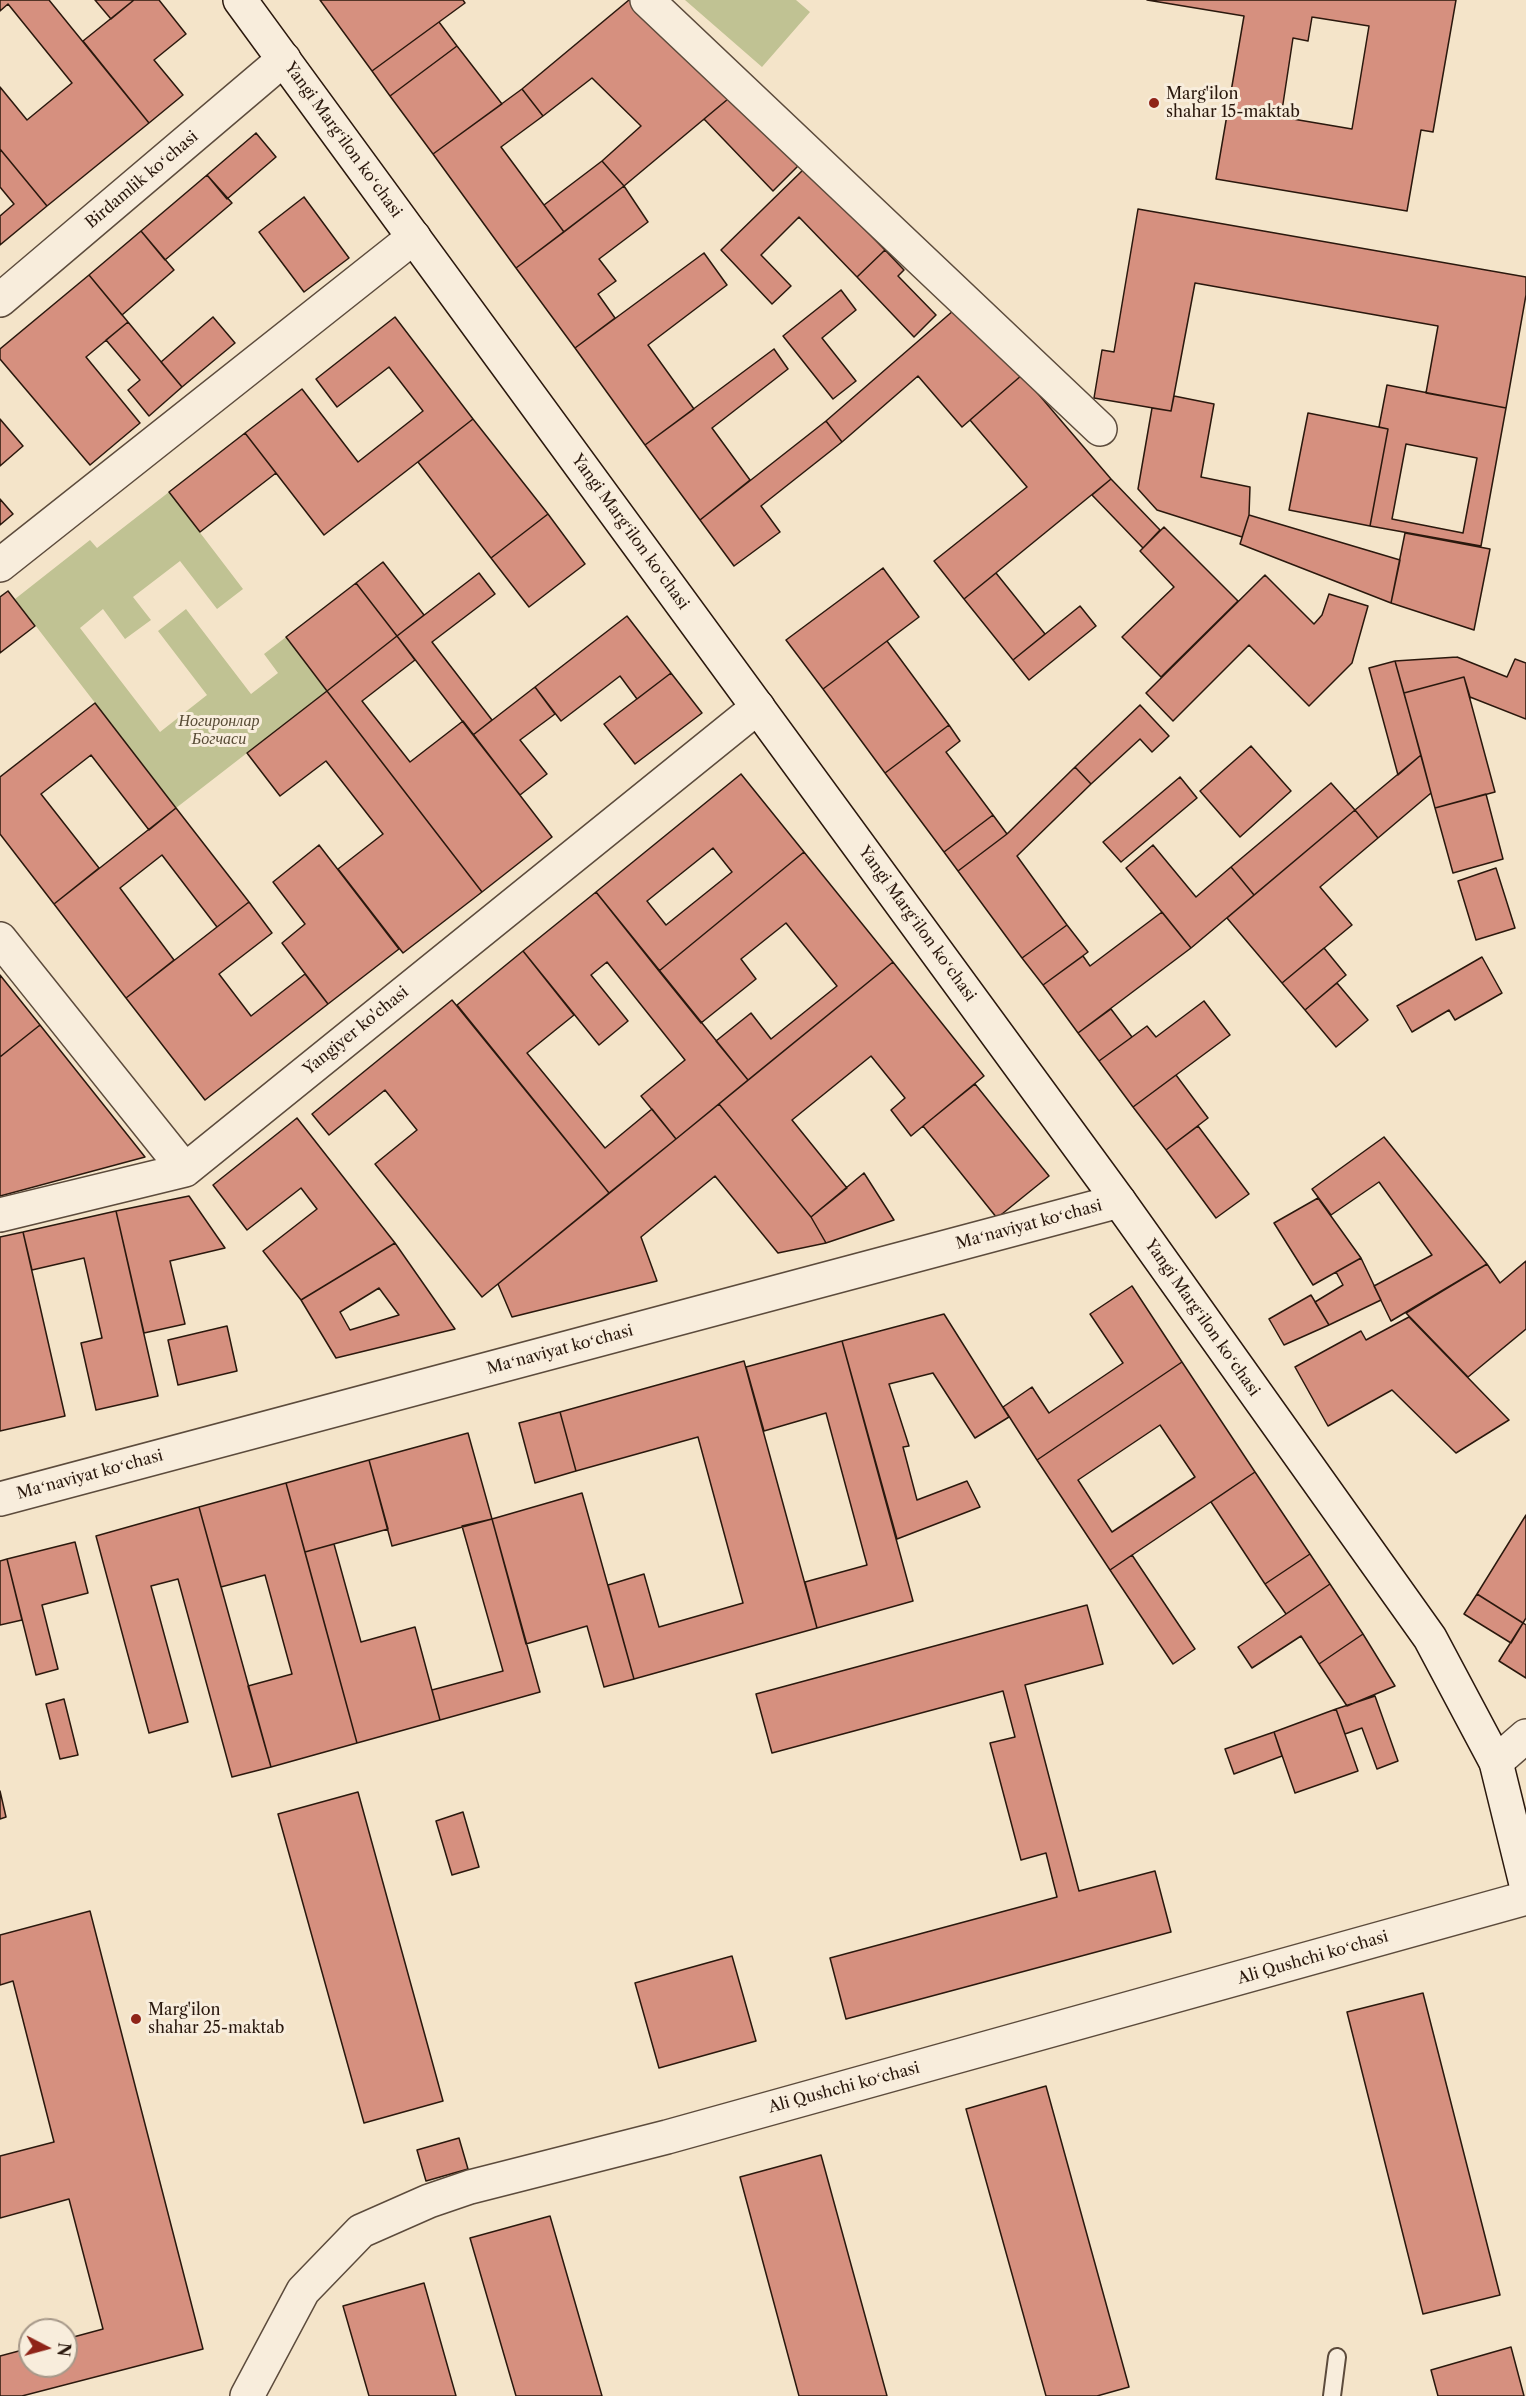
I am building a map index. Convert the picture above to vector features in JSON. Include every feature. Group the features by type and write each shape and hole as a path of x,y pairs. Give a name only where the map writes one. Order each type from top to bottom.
{"street":[{"name":"Yangi Margʻilon koʻchasi","path":"240,0 1119,1201 1430,1638 1496,1762 1526,1884"},
{"path":"647,0 1100,429"},
{"name":"Birdamlik koʻchasi","path":"0,300 284,59"},
{"path":"0,565 414,237"},
{"name":"Yangiyer ko'chasi","path":"185,1170 758,707"},
{"path":"0,939 185,1170 0,1215"},
{"name":"Maʻnaviyat koʻchasi","path":"0,1499 1119,1201"},
{"path":"1496,1762 1526,1736"},
{"name":"Ali Qushchi koʻchasi","path":"247,2396 303,2291 361,2231 429,2201 470,2187 667,2137 1526,1899"}],"lane":[{"path":"1332,2396 1336,2357"}],"green space":[{"path":"685,0 796,0 810,12 762,67"},
{"name":"Ногиронлар Богчаси","path":"169,492 243,589 217,609 180,561 133,597 151,620 125,639 103,609 80,628 160,732 207,695 158,631 186,609 251,694 278,673 264,654 286,637 327,691 176,808 15,599 90,540 97,548"}],"building":[{"path":"0,0 49,0 149,123 47,206 0,149 0,87 27,120 72,83 8,4 0,11"},
{"path":"95,0 134,0 111,19"},
{"path":"134,0 159,0 186,34 154,60 183,95 149,123 83,41"},
{"path":"320,0 463,0 465,3 372,71"},
{"path":"629,0 636,0 734,94 624,186 602,161 641,126 592,78 543,116 522,89"},
{"path":"1147,0 1456,0 1433,132 1421,130 1407,211 1216,179 1244,16","holes":["1312,17 1369,26 1352,129 1281,117 1293,38 1308,41"]},
{"path":"439,22 457,46 390,96 372,71"},
{"path":"457,46 502,104 433,154 390,96"},
{"path":"522,89 543,116 501,147 564,232 516,268 433,154"},
{"path":"734,94 801,163 773,191 704,119"},
{"path":"256,133 276,157 227,199 207,175"},
{"path":"0,149 47,206 0,245 0,216 14,204 0,187"},
{"path":"602,161 624,186 564,232 544,205"},
{"path":"805,168 885,250 857,277 799,217 761,255 791,286 772,304 721,250"},
{"path":"207,175 232,203 165,260 141,231"},
{"path":"624,186 648,222 599,259 616,281 598,294 615,318 575,348 516,268"},
{"path":"304,197 349,258 304,292 259,232"},
{"path":"1138,209 1526,277 1526,295 1506,408 1426,393 1438,326 1195,283 1171,411 1094,398 1102,350 1114,352"},
{"path":"141,231 174,270 122,315 89,275"},
{"path":"885,250 904,270 898,276 936,315 914,337 857,277"},
{"path":"704,253 727,285 648,345 694,409 645,445 575,348"},
{"path":"89,275 128,322 86,357 140,423 90,465 0,359 0,349"},
{"path":"841,290 856,310 822,338 856,381 833,399 783,336"},
{"path":"961,304 1022,375 962,427 918,376 842,442 826,421"},
{"path":"213,317 235,343 182,387 161,362"},
{"path":"395,317 473,419 324,535 245,433 302,389 358,462 423,411 389,367 337,407 316,379"},
{"path":"128,322 182,387 149,416 128,390 140,380 106,340"},
{"path":"774,349 788,369 712,428 750,480 700,520 645,445"},
{"path":"1022,375 1111,479 964,599 934,561 1027,487 970,420"},
{"path":"1387,385 1506,408 1481,546 1370,526 1388,429 1379,427","holes":["1406,444 1477,458 1463,533 1392,519"]},
{"path":"1174,396 1214,404 1201,477 1250,487 1249,515 1242,537 1157,510 1138,489 1152,408 1171,411"},
{"path":"1308,413 1388,429 1370,526 1289,510"},
{"path":"0,419 23,446 0,466"},
{"path":"473,419 548,514 491,558 418,462"},
{"path":"826,421 842,442 761,506 780,532 734,566 700,520"},
{"path":"245,433 276,473 200,532 169,492"},
{"path":"1111,479 1160,530 1143,548 1092,495"},
{"path":"0,499 13,514 0,525"},
{"path":"548,514 585,564 529,607 491,558"},
{"path":"1249,515 1400,560 1391,603 1240,544"},
{"path":"1164,527 1238,601 1161,677 1122,637 1174,587 1140,551"},
{"path":"1405,533 1490,549 1474,630 1391,603"},
{"path":"383,562 424,615 397,636 356,583"},
{"path":"883,568 919,617 823,689 786,640"},
{"path":"479,573 495,594 432,642 492,720 473,735 397,636"},
{"path":"996,573 1045,634 1013,660 964,599"},
{"path":"1265,575 1314,624 1322,615 1329,594 1368,606 1352,663 1309,706 1249,645 1173,721 1146,693"},
{"path":"356,583 397,636 327,691 286,637"},
{"path":"8,591 35,626 0,653 0,597"},
{"path":"1080,606 1096,626 1029,680 1013,660"},
{"path":"627,616 671,673 637,699 620,676 561,721 535,687"},
{"path":"397,636 415,660 362,701 410,762 463,721 552,837 482,892 327,691"},
{"path":"887,641 949,725 885,773 823,689"},
{"path":"1457,657 1507,677 1515,659 1526,663 1526,719 1470,697 1464,677 1404,693 1395,661"},
{"path":"1395,661 1421,755 1398,775 1369,668"},
{"path":"671,673 702,713 635,764 604,724"},
{"path":"1464,677 1495,792 1435,808 1404,693"},
{"path":"535,687 555,714 520,740 547,774 520,795 473,735"},
{"path":"327,691 482,892 403,953 338,869 383,834 326,761 280,796 247,753"},
{"path":"95,703 176,808 149,830 91,755 41,794 99,868 54,904 0,834 0,777"},
{"path":"1140,705 1169,736 1152,752 1140,739 1091,784 1075,767"},
{"path":"949,725 960,741 946,752 993,815 944,852 885,773"},
{"path":"1251,746 1291,791 1240,837 1200,791"},
{"path":"1421,755 1431,793 1378,838 1355,810"},
{"path":"1075,767 1091,784 1017,856 1067,925 1022,958 958,871 1007,834"},
{"path":"741,774 804,852 659,971 596,892","holes":["713,848 732,872 666,925 647,901"]},
{"path":"1180,777 1197,798 1121,862 1103,842"},
{"path":"1331,783 1355,810 1254,895 1231,867"},
{"path":"1486,794 1503,859 1453,873 1435,808"},
{"path":"176,808 249,902 217,927 162,855 120,888 174,960 126,998 54,904"},
{"path":"1355,810 1378,838 1320,887 1352,925 1282,983 1227,918"},
{"path":"993,815 1007,834 958,871 944,852"},
{"path":"319,845 399,949 328,1004 282,943 305,924 273,882"},
{"path":"1153,845 1196,897 1231,867 1254,895 1191,948 1126,868"},
{"path":"804,852 893,962 748,1080 716,1041 751,1013 771,1039 837,986 786,923 741,959 756,979 701,1023 659,971"},
{"path":"1496,868 1515,928 1476,940 1458,881"},
{"path":"596,892 748,1080 676,1139 641,1096 685,1060 607,962 591,975 628,1021 599,1045 523,951"},
{"path":"249,902 272,933 219,974 251,1016 305,974 328,1004 205,1100 126,998"},
{"path":"1162,912 1191,948 1078,1033 1043,985 1083,956 1090,966"},
{"path":"1067,925 1088,952 1043,985 1022,958"},
{"path":"1324,948 1346,975 1305,1010 1282,983"},
{"path":"523,951 574,1015 527,1053 605,1148 652,1109 676,1139 609,1193 457,1005"},
{"path":"1482,957 1502,993 1455,1020 1449,1010 1412,1032 1397,1006"},
{"path":"893,962 984,1076 911,1136 891,1110 905,1098 871,1056 792,1120 847,1188 811,1217 719,1104"},
{"path":"0,975 40,1025 0,1057"},
{"path":"1337,983 1368,1020 1336,1047 1305,1010"},
{"path":"452,1000 609,1193 482,1297 375,1164 417,1130 385,1090 329,1135 312,1114"},
{"path":"1204,1001 1230,1035 1133,1107 1099,1061 1147,1026 1156,1037"},
{"path":"1111,1009 1132,1037 1099,1061 1078,1033"},
{"path":"40,1025 145,1157 0,1196 0,1057"},
{"path":"1176,1075 1208,1118 1166,1150 1133,1107"},
{"path":"975,1084 1049,1176 997,1218 923,1126"},
{"path":"719,1104 811,1217 826,1243 778,1253 715,1176 641,1237 657,1281 512,1317 498,1284"},
{"path":"297,1118 395,1243 301,1300 263,1251 317,1209 301,1188 247,1230 213,1185"},
{"path":"1198,1126 1249,1194 1216,1218 1166,1150"},
{"path":"1384,1137 1487,1264 1391,1321 1374,1286 1432,1255 1379,1182 1331,1215 1312,1189"},
{"path":"864,1173 894,1220 826,1243 811,1217"},
{"path":"189,1196 225,1248 170,1261 185,1324 144,1333 116,1211"},
{"path":"1318,1198 1361,1258 1313,1285 1274,1223"},
{"path":"116,1211 158,1396 96,1410 81,1343 102,1338 84,1258 32,1270 23,1232"},
{"path":"23,1232 65,1416 0,1431 0,1237"},
{"path":"395,1243 455,1329 336,1358 301,1300","holes":["379,1288 399,1315 350,1330 340,1312"]},
{"path":"1361,1258 1381,1300 1329,1325 1315,1302 1343,1285 1336,1272"},
{"path":"1526,1261 1526,1329 1468,1377 1406,1313 1487,1264 1500,1283"},
{"path":"1132,1286 1182,1362 1037,1460 1003,1407 1032,1387 1049,1413 1123,1363 1090,1314"},
{"path":"1311,1295 1329,1325 1284,1345 1269,1319"},
{"path":"944,1314 1009,1417 975,1438 933,1373 889,1384 909,1446 903,1447 917,1500 967,1481 980,1507 897,1539 842,1341"},
{"path":"1409,1317 1509,1420 1456,1453 1392,1390 1328,1426 1295,1367 1361,1331 1366,1340"},
{"path":"227,1326 237,1371 178,1385 168,1340"},
{"path":"842,1341 913,1601 817,1628 805,1582 867,1565 826,1413 764,1431 746,1367"},
{"path":"744,1361 817,1628 634,1679 608,1585 644,1574 659,1627 743,1603 698,1437 576,1471 560,1412"},
{"path":"1182,1362 1255,1472 1110,1570 1037,1460","holes":["1160,1425 1195,1477 1112,1532 1078,1480"]},
{"path":"560,1412 576,1471 535,1483 519,1423"},
{"path":"468,1433 492,1519 392,1546 369,1460"},
{"path":"369,1460 388,1529 305,1552 286,1483"},
{"path":"1255,1472 1310,1554 1265,1584 1211,1502"},
{"path":"286,1483 357,1743 271,1767 248,1686 292,1674 265,1575 221,1587 199,1507"},
{"path":"582,1493 634,1679 604,1687 587,1626 526,1644 492,1519"},
{"path":"199,1507 271,1767 232,1777 178,1579 151,1586 188,1722 149,1733 96,1536"},
{"path":"1526,1515 1526,1618 1523,1623 1477,1594"},
{"path":"492,1519 540,1692 440,1720 432,1690 503,1671 462,1526"},
{"path":"75,1542 88,1593 42,1605 58,1669 36,1675 7,1559"},
{"path":"334,1544 361,1642 415,1627 440,1720 357,1743 305,1552"},
{"path":"1310,1554 1330,1584 1286,1614 1265,1584"},
{"path":"1132,1555 1195,1649 1173,1664 1110,1570"},
{"path":"7,1559 22,1620 0,1625 0,1561"},
{"path":"1330,1584 1363,1634 1319,1664 1301,1636 1252,1668 1238,1647"},
{"path":"1477,1594 1523,1623 1511,1643 1464,1614"},
{"path":"1087,1605 1103,1664 1025,1685 1079,1891 1155,1871 1171,1932 846,2019 830,1958 1057,1897 1046,1853 1021,1860 990,1743 1015,1737 1003,1691 772,1753 756,1694"},
{"path":"1523,1623 1526,1625 1526,1678 1499,1661"},
{"path":"1363,1634 1395,1686 1347,1706 1319,1664"},
{"path":"1375,1696 1398,1761 1377,1769 1362,1728 1345,1734 1336,1709"},
{"path":"64,1699 78,1755 60,1759 46,1704"},
{"path":"1336,1709 1358,1771 1295,1793 1274,1732"},
{"path":"1274,1732 1282,1756 1234,1774 1225,1749"},
{"path":"0,1791 6,1817 0,1819"},
{"path":"358,1792 443,2101 364,2123 278,1814"},
{"path":"463,1812 479,1867 452,1875 436,1821"},
{"path":"90,1911 203,2349 22,2396 0,2396 0,2356 18,2351 18,2378 78,2378 78,2336 103,2329 69,2199 0,2218 0,2156 54,2142 13,1981 0,1985 0,1935"},
{"path":"732,1956 756,2041 659,2068 635,1983"},
{"path":"1423,1993 1500,2295 1423,2314 1347,2012"},
{"path":"1046,2086 1129,2387 1097,2396 1046,2396 966,2109"},
{"path":"459,2138 468,2169 426,2181 417,2150"},
{"path":"821,2155 887,2396 799,2396 740,2177"},
{"path":"550,2216 602,2396 516,2396 470,2238"},
{"path":"424,2283 456,2396 369,2396 343,2306"},
{"path":"1511,2347 1524,2396 1438,2396 1431,2370"}],"place":[{"name":"Marg'ilon shahar 15-maktab","path":"1154,103"},
{"name":"Marg'ilon shahar 25-maktab","path":"136,2019"}]}
